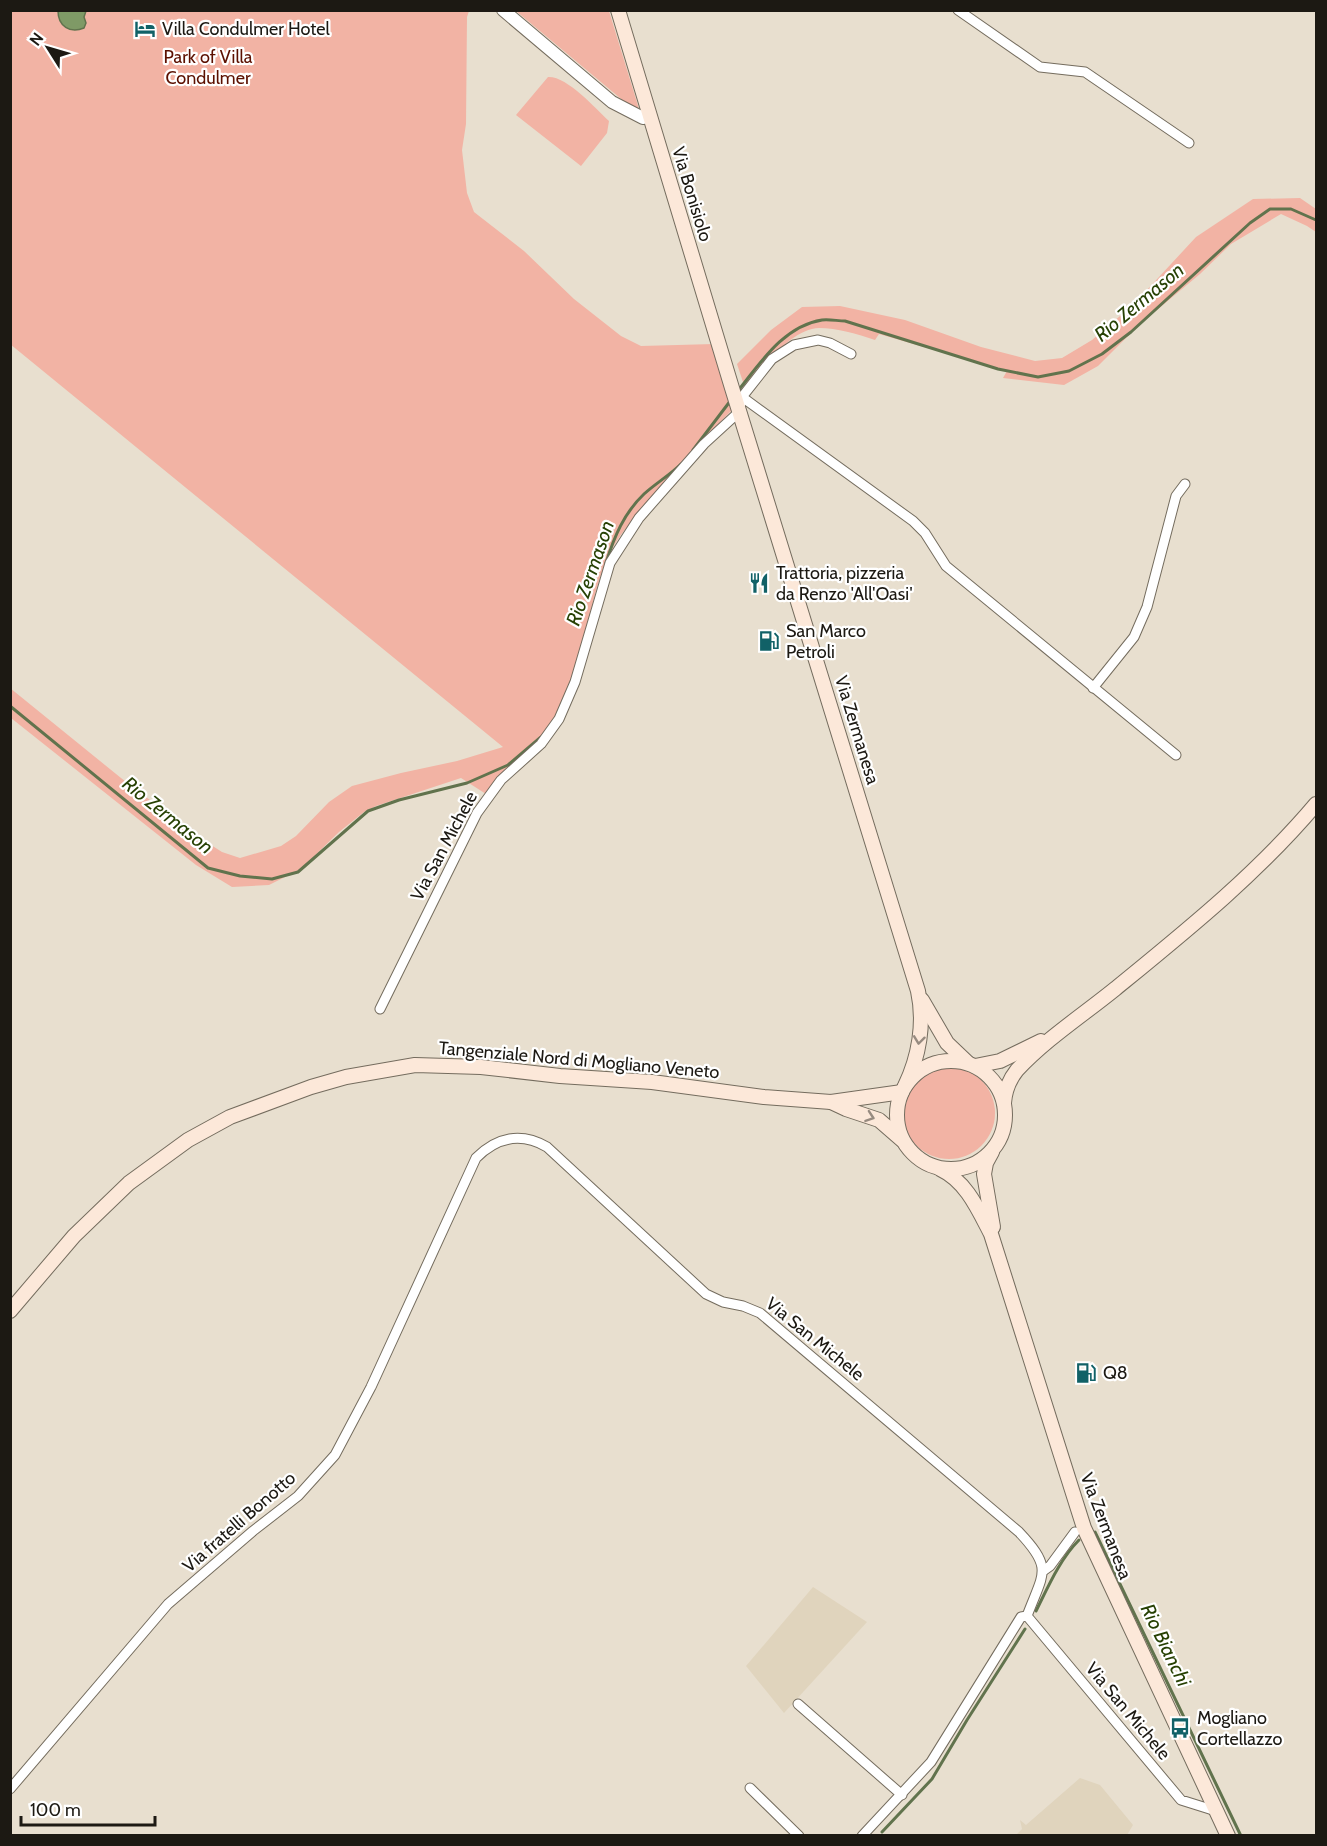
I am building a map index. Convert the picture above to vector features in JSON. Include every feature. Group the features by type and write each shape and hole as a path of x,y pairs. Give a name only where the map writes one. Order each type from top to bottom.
{"main road":[{"name":"Via Bonisiolo","path":"618,10 732,388"},
{"name":"Via Zermanesa","path":"732,388 918,991 920,1000 919,1044 915,1066 903,1089 896,1116 898,1129 912,1154 956,1179 971,1197 991,1233 1084,1528 1227,1836"},
{"path":"1004,1103 1006,1089 1012,1078 1061,1030 1200,920 1317,804"},
{"name":"Via Zermanesa","path":"918,991 947,1043 988,1075 999,1088 1004,1103 1005,1119 1002,1134 986,1163 984,1174 997,1249"},
{"path":"903,1089 917,1072 932,1064 950,1060 971,1064 1000,1061 1061,1030"},
{"name":"Tangenziale Nord di Mogliano Veneto","path":"10,1311 74,1236 129,1183 188,1140 230,1117 311,1087 346,1077 415,1065 481,1067 560,1076 652,1082 764,1097 831,1101 903,1089"},
{"name":"Tangenziale Nord di Mogliano Veneto","path":"831,1101 846,1109 879,1120 903,1141"},
{"path":"940,1169 955,1170 970,1166 984,1158 995,1147"}],"street":[{"path":"503,10 612,102 643,118 650,116"},
{"path":"958,10 1040,67 1085,72 1189,143"},
{"name":"Via Zermanesa","path":"739,412 742,397 772,359 794,345 818,340 830,343 851,354"},
{"path":"742,397 913,521 925,533 946,566 1176,755"},
{"name":"Via San Michele","path":"380,1009 477,813 501,780 541,744 559,718 575,682 610,563 619,547 662,490 704,444 739,412"},
{"path":"1093,688 1134,637 1148,607 1176,496 1185,484"},
{"name":"Via San Michele","path":"519,1138 547,1147 701,1291 723,1302 743,1306 760,1313 1019,1532 1036,1550 1041,1559 1043,1571"},
{"name":"Via fratelli Bonotto","path":"10,1789 168,1605 298,1496 335,1455 371,1387 476,1158 495,1143 519,1138"},
{"path":"862,1836 931,1762 1021,1617 1026,1616 1043,1571 1050,1566 1075,1532"},
{"name":"Via San Michele","path":"1026,1616 1182,1800 1216,1811"},
{"path":"798,1704 902,1795"},
{"path":"750,1788 799,1836"}],"shaded area":[{"path":"58,11 86,11 84,28 74,30 66,27 60,21"},
{"path":"813,1587 867,1622 784,1713 746,1666"},
{"path":"1080,1778 1100,1785 1133,1825 1127,1835 1016,1835 1022,1829 1020,1820 1026,1825"}],"green space":[{"name":"Park of Villa Condulmer","path":"11,11 469,11 467,17 466,124 462,150 467,193 474,212 524,251 574,299 621,336 641,346 714,344 733,409 636,516 616,542 598,584 576,670 563,703 555,718 534,745 486,794 461,778 376,806 364,812 339,832 301,869 269,885 232,887 196,865 11,718 10,688 121,778 200,838 222,852 240,858 281,846 296,836 329,802 352,786 457,761 503,747 10,344"},
{"path":"516,11 609,11 639,109 626,103"},
{"path":"548,77 556,78 572,87 609,121 607,133 581,166 516,115"},
{"path":"1300,198 1316,209 1316,232 1281,214 1231,244 1200,274 1140,324 1098,366 1064,385 1003,378 1007,371 879,334 875,340 826,328 809,330 788,342 768,359 744,385 737,364 771,330 802,307 840,306 905,320 981,347 1035,361 1062,358 1092,340 1134,304 1196,237 1253,199"},
{"path":"940,1067 958,1067 975,1074 988,1087 995,1104 995,1122 988,1139 975,1152 958,1159 940,1159 923,1152 910,1139 903,1122 903,1104 910,1087 923,1074"}],"waterway":[{"name":"Rio Zermason","path":"737,392 763,359 784,338 808,324 825,320 845,321 998,369 1038,377 1069,371 1102,354 1131,332 1250,223 1270,209 1291,209 1316,220"},
{"name":"Rio Zermason","path":"693,450 731,400"},
{"name":"Rio Zermason","path":"606,563 616,535 625,517 637,501 681,464"},
{"name":"Rio Zermason","path":"10,706 208,868 240,876 272,879 298,872 368,811 399,800 467,783 508,765 541,737"},
{"name":"Rio Bianchi","path":"1095,1532 1241,1836"},
{"name":"Rio Bianchi","path":"1036,1611 1060,1564 1079,1540"},
{"name":"Rio Bianchi","path":"882,1832 932,1779 1025,1629"}],"place":[{"name":"Villa Condulmer Hotel","path":"145,29"},
{"name":"Trattoria, pizzeria da Renzo 'All'Oasi'","path":"759,583"},
{"name":"San Marco Petroli","path":"769,641"},
{"name":"Q8","path":"1086,1373"},
{"name":"Mogliano Cortellazzo","path":"1180,1728"}]}
